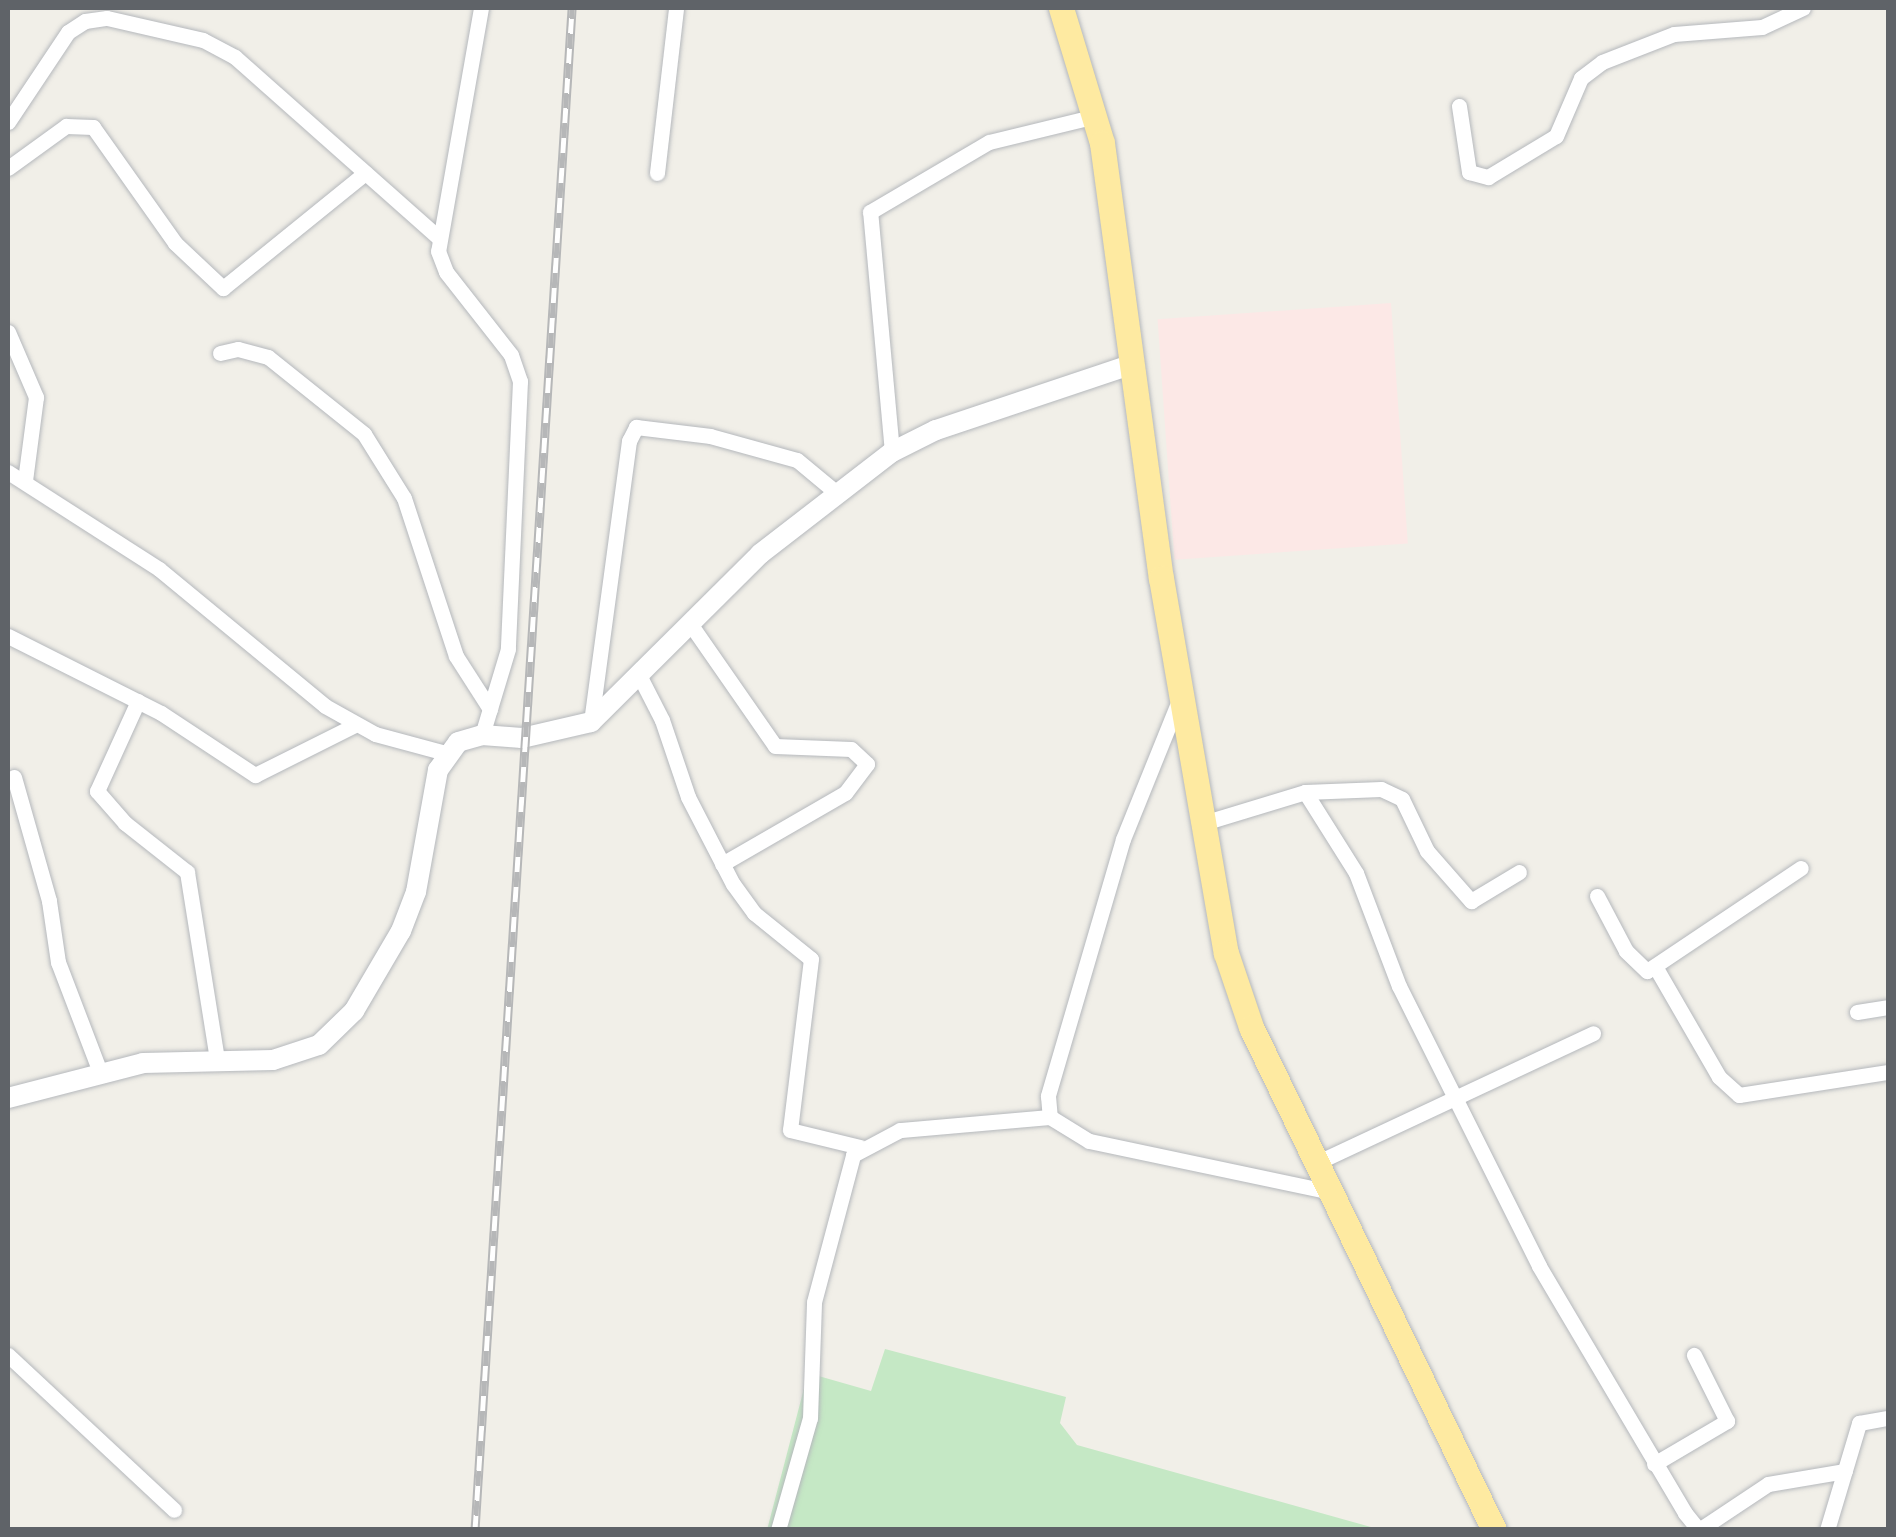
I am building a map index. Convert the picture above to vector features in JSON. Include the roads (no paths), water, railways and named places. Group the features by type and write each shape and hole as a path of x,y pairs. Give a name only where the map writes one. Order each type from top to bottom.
{"highway":[{"path":"1061,8 1096,116 1180,697 1226,953 1252,1027 1494,1530"}],"street":[{"path":"481,8 439,238 446,272 511,355 520,380 508,649 482,734"},
{"path":"657,173 676,8"},
{"path":"1460,106 1469,172 1488,177 1556,136 1581,78 1602,62 1674,34 1762,27 1803,8"},
{"path":"8,122 68,32 85,20 107,18 220,48 439,238"},
{"path":"892,452 870,212 989,142 1096,116"},
{"path":"9,163 66,126 93,127 175,243 222,288 365,173"},
{"path":"8,332 36,397 25,480"},
{"path":"220,353 238,349 268,357 364,434 394,478 456,656 490,710"},
{"path":"8,472 159,569 355,724 446,753 482,734 522,738 591,722 760,554 892,452 936,430 1134,364"},
{"path":"591,722 630,432 644,426 694,432 796,460 838,494"},
{"path":"691,625 775,746 850,748 868,764 845,794 722,864"},
{"path":"8,636 138,701 255,775 355,724"},
{"path":"640,677 722,864 754,914 811,959 790,1130 860,1147 931,1124 1050,1117 1090,1142 1331,1192"},
{"path":"1050,1117 1048,1096 1124,838 1180,697"},
{"path":"138,701 97,791 111,811 187,872 217,1059"},
{"path":"8,1098 100,1072 217,1059 295,1056 319,1045 354,1010 413,902 446,753"},
{"path":"14,777 49,901 58,962 100,1072"},
{"path":"1200,824 1305,792 1396,793 1428,851 1471,901 1519,872"},
{"path":"1305,792 1356,873 1399,986 1539,1266 1654,1464 1698,1530 1768,1484 1844,1471"},
{"path":"1597,896 1634,964 1647,972 1801,868"},
{"path":"1656,968 1719,1077 1739,1095 1888,1072"},
{"path":"1857,1012 1888,1007"},
{"path":"1316,1163 1593,1033"},
{"path":"778,1530 810,1418 816,1288 846,1169 860,1147"},
{"path":"8,1355 174,1510"},
{"path":"1654,1464 1727,1421 1726,1407 1694,1355"},
{"path":"1827,1530 1860,1423 1888,1418"}],"railway":[{"path":"475,1530 572,8"}]}
